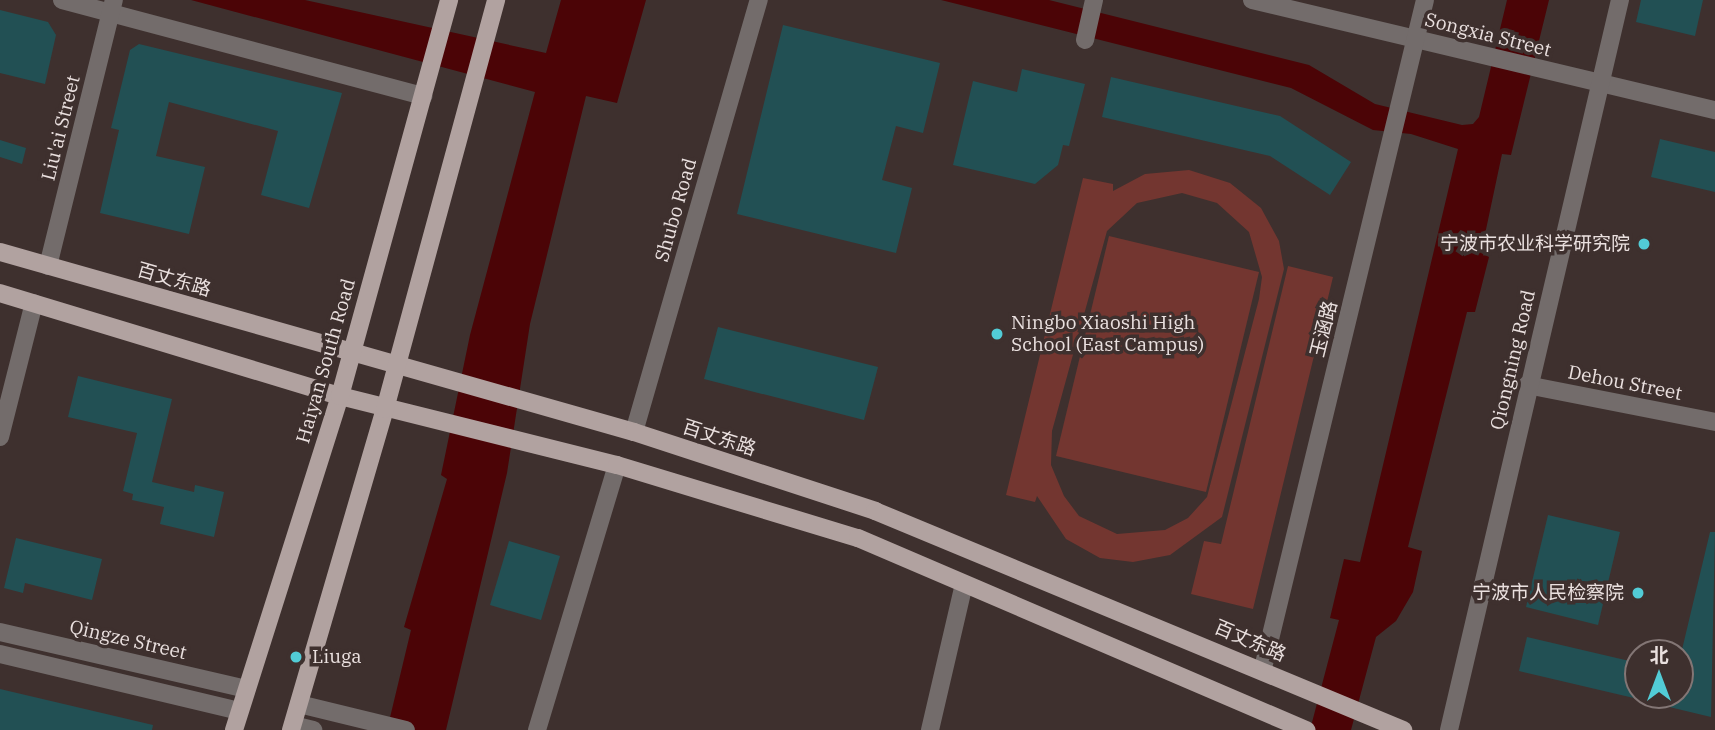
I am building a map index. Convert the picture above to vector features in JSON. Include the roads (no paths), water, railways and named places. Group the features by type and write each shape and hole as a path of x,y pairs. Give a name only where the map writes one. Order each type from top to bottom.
{"main road":[{"name":"Haiyan South Road","path":"234,730 340,396 449,0"},
{"path":"292,728 386,409 496,0"},
{"name":"百丈东路","path":"0,252 397,368 634,432 875,511 1263,668 1402,730"},
{"path":"0,293 340,396 617,465 858,538 1307,730"}],"street":[{"path":"62,0 112,6 422,96"},
{"name":"Shubo Road","path":"634,432 759,0"},
{"path":"1084,40 1094,0"},
{"name":"Songxia Street","path":"1252,0 1600,85 1715,110"},
{"name":"玉涵路","path":"1263,668 1425,0"},
{"name":"Qiongning Road","path":"1449,730 1527,384 1620,0"},
{"name":"Liu'ai Street","path":"48,266 112,6"},
{"path":"0,437 34,303"},
{"name":"Dehou Street","path":"1527,384 1715,422"},
{"path":"537,730 617,465"},
{"path":"930,730 964,584"},
{"name":"Qingze Street","path":"0,632 246,689"},
{"path":"0,654 239,711"},
{"path":"299,704 406,730"},
{"path":"292,728 313,730"}],"place":[{"name":"宁波市农业科学研究院","path":"1644,244"},
{"name":"Ningbo Xiaoshi High School (East Campus)","path":"997,334"},
{"name":"宁波市人民检察院","path":"1638,593"},
{"name":"Liuga","path":"296,657"}]}
